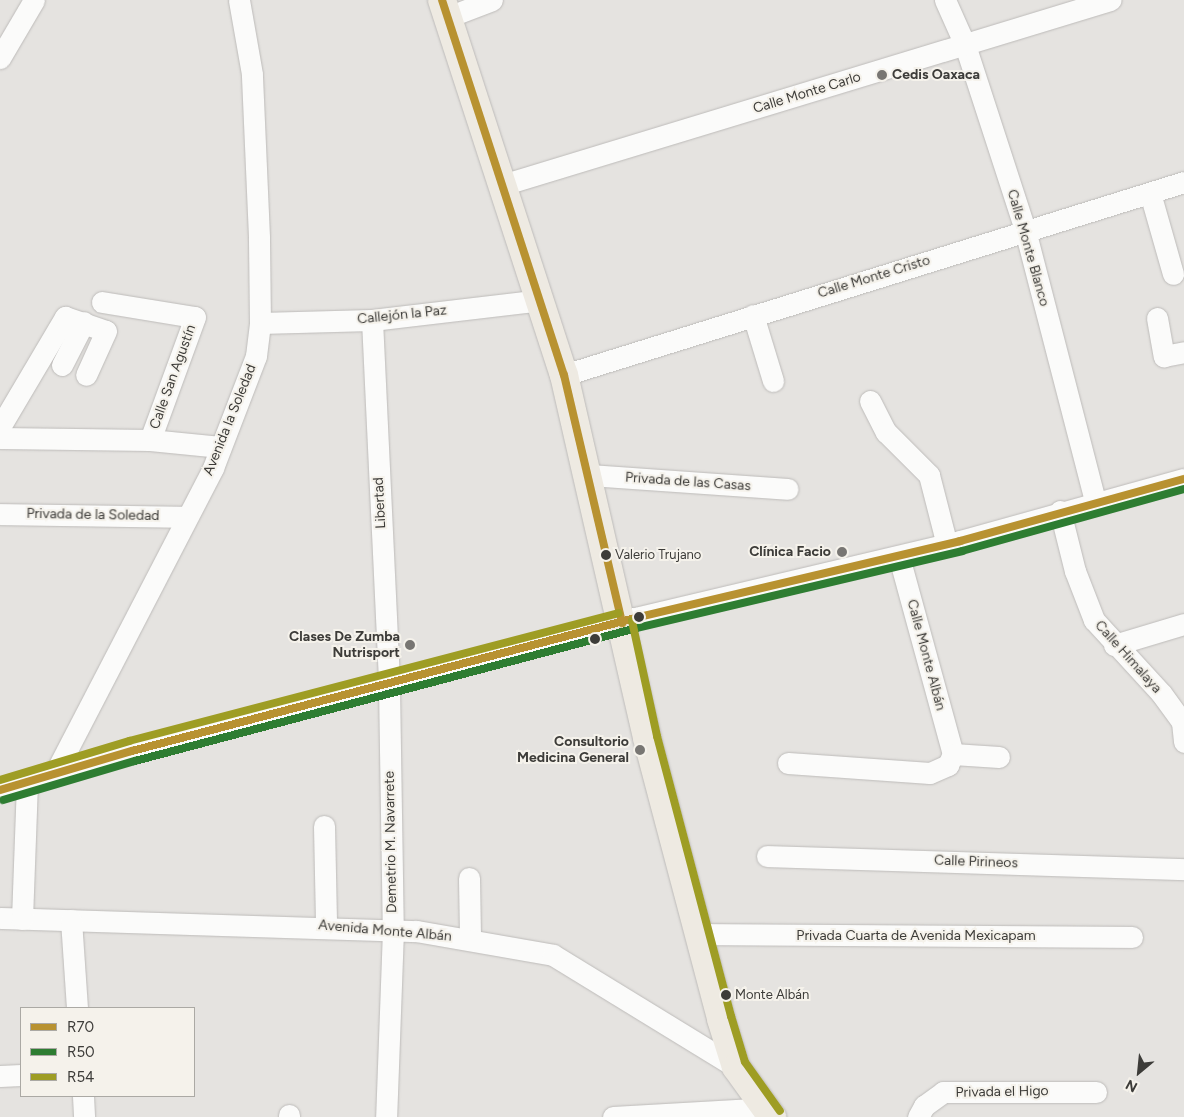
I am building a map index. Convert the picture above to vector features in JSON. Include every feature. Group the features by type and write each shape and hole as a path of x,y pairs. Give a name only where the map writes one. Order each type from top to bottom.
{"main road":[{"path":"445,8 502,186 542,300 564,376 589,475 647,738 721,1019 736,1067 769,1113"}],"street":[{"path":"0,58 34,0"},
{"name":"Avenida la Soledad","path":"54,775 221,447 251,372 260,324 252,74 239,0"},
{"path":"445,8 492,0"},
{"name":"Calle Monte Blanco","path":"945,0 965,45 1025,230 1094,501"},
{"name":"Calle Monte Carlo","path":"502,186 1110,0"},
{"name":"Calle Monte Cristo","path":"564,376 1025,230 1184,182"},
{"path":"1150,193 1173,274"},
{"name":"Callejón la Paz","path":"260,324 372,320 542,300"},
{"name":"Calle San Agustín","path":"102,302 195,317 150,440"},
{"path":"754,315 773,381"},
{"path":"0,427 58,325 65,317 106,331 86,376"},
{"path":"1157,318 1174,354"},
{"name":"Libertad","path":"372,320 389,686"},
{"path":"62,365 84,322"},
{"path":"870,401 886,432 929,475 947,545"},
{"path":"0,438 150,440 221,447"},
{"name":"Privada de las Casas","path":"589,475 788,489"},
{"path":"0,790 132,751 389,686 622,623 947,545 1094,501 1184,479"},
{"name":"Calle Himalaya","path":"1060,511 1075,571 1094,620 1114,645 1161,693 1183,729"},
{"name":"Privada de la Soledad","path":"0,514 186,516"},
{"name":"Calle Monte Albán","path":"900,557 953,754"},
{"path":"1114,645 1184,624"},
{"name":"Demetrio M. Navarrete","path":"386,1117 393,930 389,686"},
{"path":"788,763 930,773 948,765 953,754 999,757"},
{"path":"22,919 27,783"},
{"path":"324,826 326,925"},
{"name":"Calle Pirineos","path":"767,856 1184,868"},
{"path":"469,878 470,938"},
{"name":"Avenida Monte Albán","path":"0,918 326,925 470,938 553,954 736,1067"},
{"path":"71,920 77,1007"},
{"name":"Privada Cuarta de Avenida Mexicapam","path":"699,934 1132,937"},
{"path":"0,1076 20,1075"},
{"name":"Privada el Higo","path":"918,1117 924,1106 944,1092 1096,1092"},
{"path":"83,1097 84,1117"},
{"path":"613,1117 769,1113"}],"transit line":[{"name":"R70","path":"442,0 564,375 622,623"},
{"name":"R70","path":"0,790 132,751 635,618 960,541 1184,479"},
{"name":"R50","path":"3,800 135,761 637,628 962,551 1184,489"},
{"name":"R54","path":"0,780 129,741 619,613"},
{"name":"R54","path":"632,621 657,736 731,1016 745,1062 780,1111"}],"place":[{"name":"Cedis Oaxaca","path":"882,75"},
{"name":"Clínica Facio","path":"842,552"},
{"name":"Valerio Trujano","path":"606,555"},
{"name":"Clases De Zumba Nutrisport","path":"410,645"},
{"name":"Consultorio Medicina General","path":"640,750"},
{"name":"Monte Albán","path":"726,995"}]}
